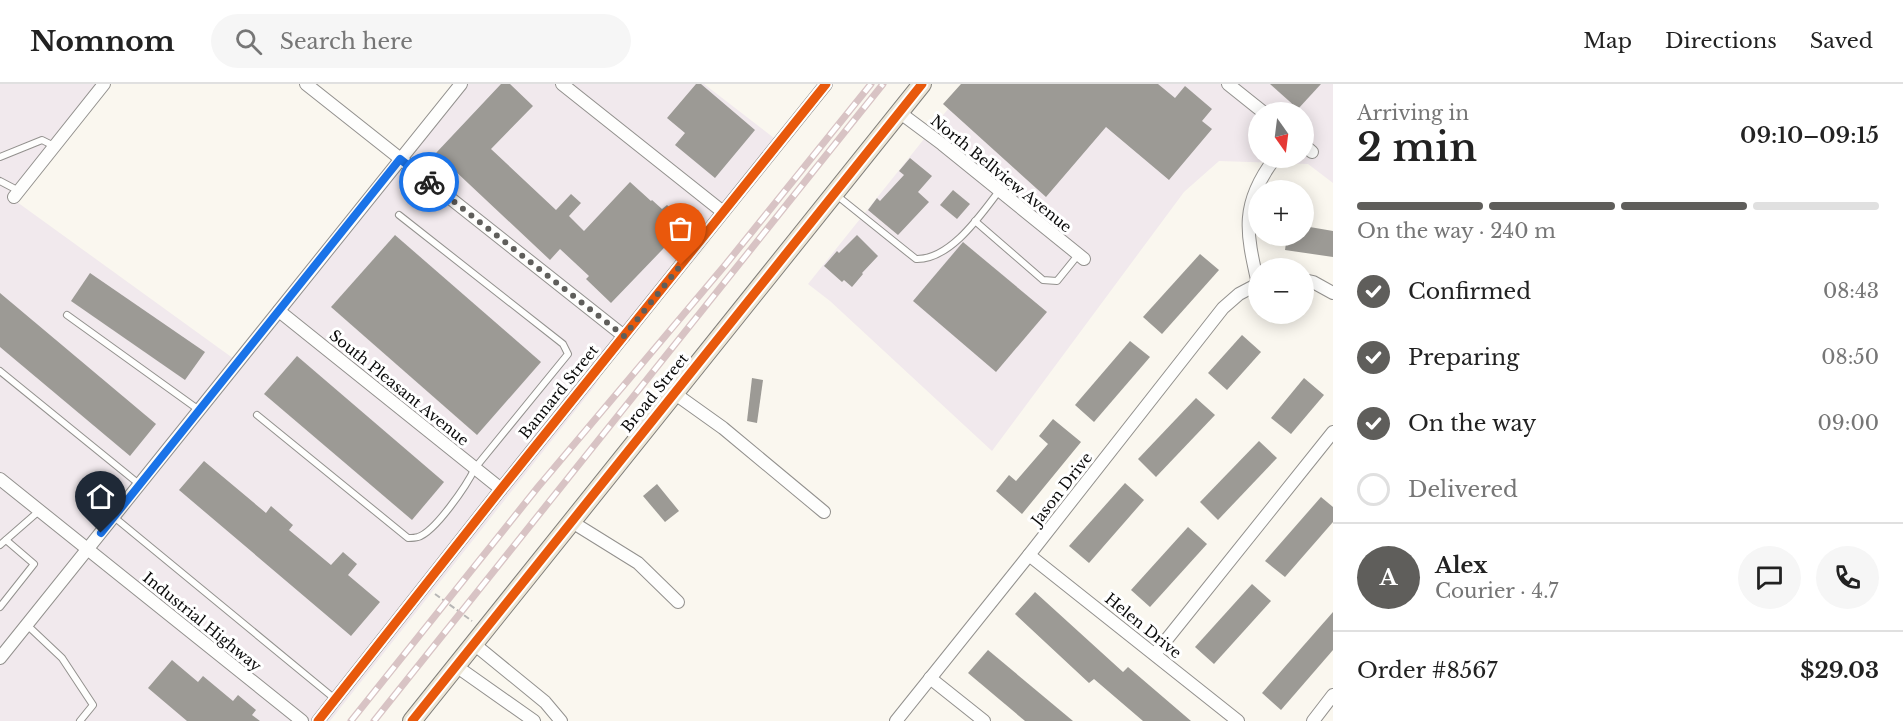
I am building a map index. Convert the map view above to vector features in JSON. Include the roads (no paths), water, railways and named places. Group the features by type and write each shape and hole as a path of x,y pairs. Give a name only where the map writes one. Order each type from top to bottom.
{"main road":[{"name":"Broad Street","path":"412,721 922,84"}],"street":[{"path":"17,194 104,84"},
{"path":"306,84 624,336"},
{"path":"0,658 461,84"},
{"path":"562,84 723,212"},
{"name":"Bannard Street","path":"318,721 826,84"},
{"path":"1228,84 1250,102"},
{"name":"North Bellview Avenue","path":"900,112 1081,257"},
{"path":"1252,258 1249,242 1249,216 1260,177 1267,168"},
{"path":"1314,283 1333,293"},
{"name":"Jason Drive","path":"896,721 1222,308 1248,289"},
{"name":"South Pleasant Avenue","path":"279,311 501,489"},
{"path":"674,393 723,428 824,512"},
{"path":"1155,654 1333,432"},
{"name":"Industrial Highway","path":"0,479 302,721"},
{"path":"572,522 638,563 678,602"},
{"name":"Helen Drive","path":"1029,555 1238,721"},
{"path":"474,644 545,702 559,720"},
{"path":"456,666 534,721"},
{"path":"930,678 984,721"},
{"path":"1313,721 1333,695"}],"lane":[{"path":"0,157 42,140 55,147"},
{"path":"0,181 17,194"},
{"path":"834,193 916,258 926,259 940,253 975,221 1000,191"},
{"path":"257,415 408,538 418,537 430,530 467,486 475,468 568,354 563,344 399,215"},
{"path":"975,221 1043,280 1057,281 1081,257"},
{"path":"67,315 199,410"},
{"path":"0,371 140,484"},
{"path":"0,545 40,511"},
{"path":"114,517 335,699"},
{"path":"0,607 34,564 6,540"},
{"path":"27,625 62,658 93,705 80,721"}],"railway":[{"path":"351,721 538,487 726,264 871,84"},
{"path":"374,721 883,84"}]}
